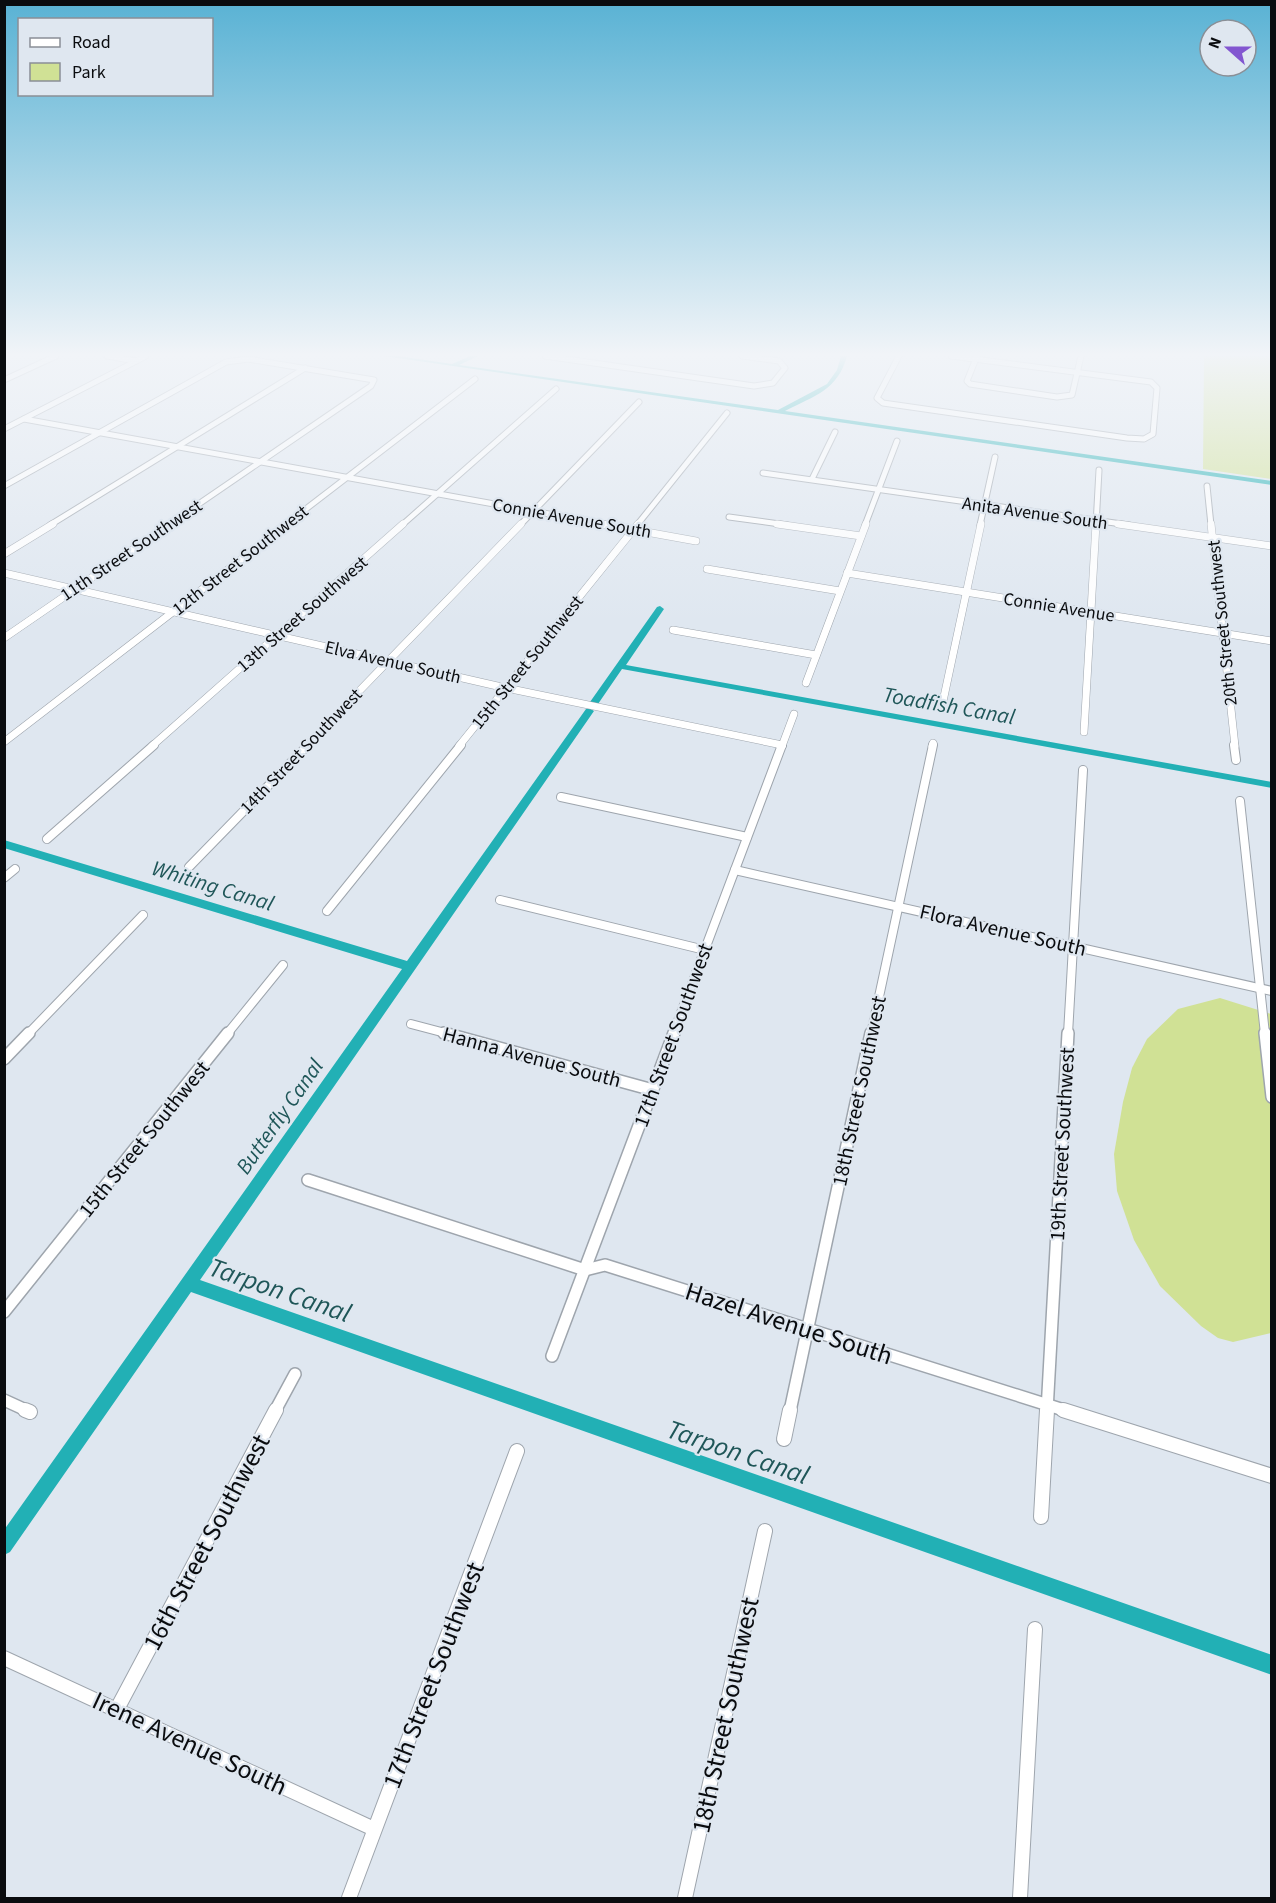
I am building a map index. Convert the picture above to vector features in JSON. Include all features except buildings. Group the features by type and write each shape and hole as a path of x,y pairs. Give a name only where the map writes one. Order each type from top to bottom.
{"street":[{"path":"4,486 78,445"},
{"name":"Connie Avenue South","path":"166,445 696,541"},
{"path":"4,554 182,445"},
{"name":"11th Street Southwest","path":"4,638 285,445"},
{"name":"12th Street Southwest","path":"4,742 389,445"},
{"name":"13th Street Southwest","path":"47,839 493,445"},
{"name":"14th Street Southwest","path":"189,867 598,445"},
{"name":"15th Street Southwest","path":"327,911 701,445"},
{"path":"812,479 829,445"},
{"path":"806,683 896,445"},
{"path":"942,706 995,457"},
{"path":"1084,732 1099,470"},
{"name":"Anita Avenue South","path":"763,473 1272,546"},
{"name":"20th Street Southwest","path":"1207,486 1236,760"},
{"path":"729,517 861,536"},
{"path":"706,569 840,591"},
{"name":"Elva Avenue South","path":"4,573 506,688 782,745"},
{"name":"Connie Avenue","path":"847,573 1272,640"},
{"path":"673,630 816,655"},
{"name":"17th Street Southwest","path":"552,1356 795,714"},
{"name":"18th Street Southwest","path":"784,1439 933,743"},
{"name":"19th Street Southwest","path":"1041,1518 1083,770"},
{"path":"561,797 747,837"},
{"path":"1240,801 1272,1097"},
{"path":"4,878 15,869"},
{"name":"Flora Avenue South","path":"735,870 1272,991"},
{"path":"500,900 705,950"},
{"path":"4,1059 143,915"},
{"name":"15th Street Southwest","path":"4,1312 283,965"},
{"name":"Hanna Avenue South","path":"411,1024 653,1090"},
{"name":"Hazel Avenue South","path":"308,1180 585,1270 605,1265 1272,1476"},
{"name":"16th Street Southwest","path":"117,1709 295,1374"},
{"path":"4,1400 30,1412"},
{"name":"17th Street Southwest","path":"349,1899 517,1451"},
{"name":"18th Street Southwest","path":"685,1899 765,1531"},
{"path":"1020,1899 1035,1629"},
{"name":"Irene Avenue South","path":"4,1658 374,1829"}],"green space":[{"path":"1203,445 1271,445 1271,479 1203,469"},
{"path":"1220,998 1271,1014 1271,1333 1233,1342 1218,1338 1201,1326 1160,1286 1134,1240 1117,1191 1114,1154 1123,1102 1132,1068 1147,1039 1178,1009"}],"waterway":[{"path":"1006,445 1272,483"},
{"name":"Butterfly Canal","path":"620,666 660,609"},
{"name":"Butterfly Canal","path":"595,702 620,666"},
{"name":"Toadfish Canal","path":"620,666 1272,785"},
{"name":"Butterfly Canal","path":"410,967 589,711"},
{"name":"Whiting Canal","path":"4,844 410,967"},
{"name":"Butterfly Canal","path":"188,1283 410,967"},
{"name":"Butterfly Canal","path":"4,1546 188,1283"},
{"name":"Tarpon Canal","path":"188,1283 1272,1665"}]}
